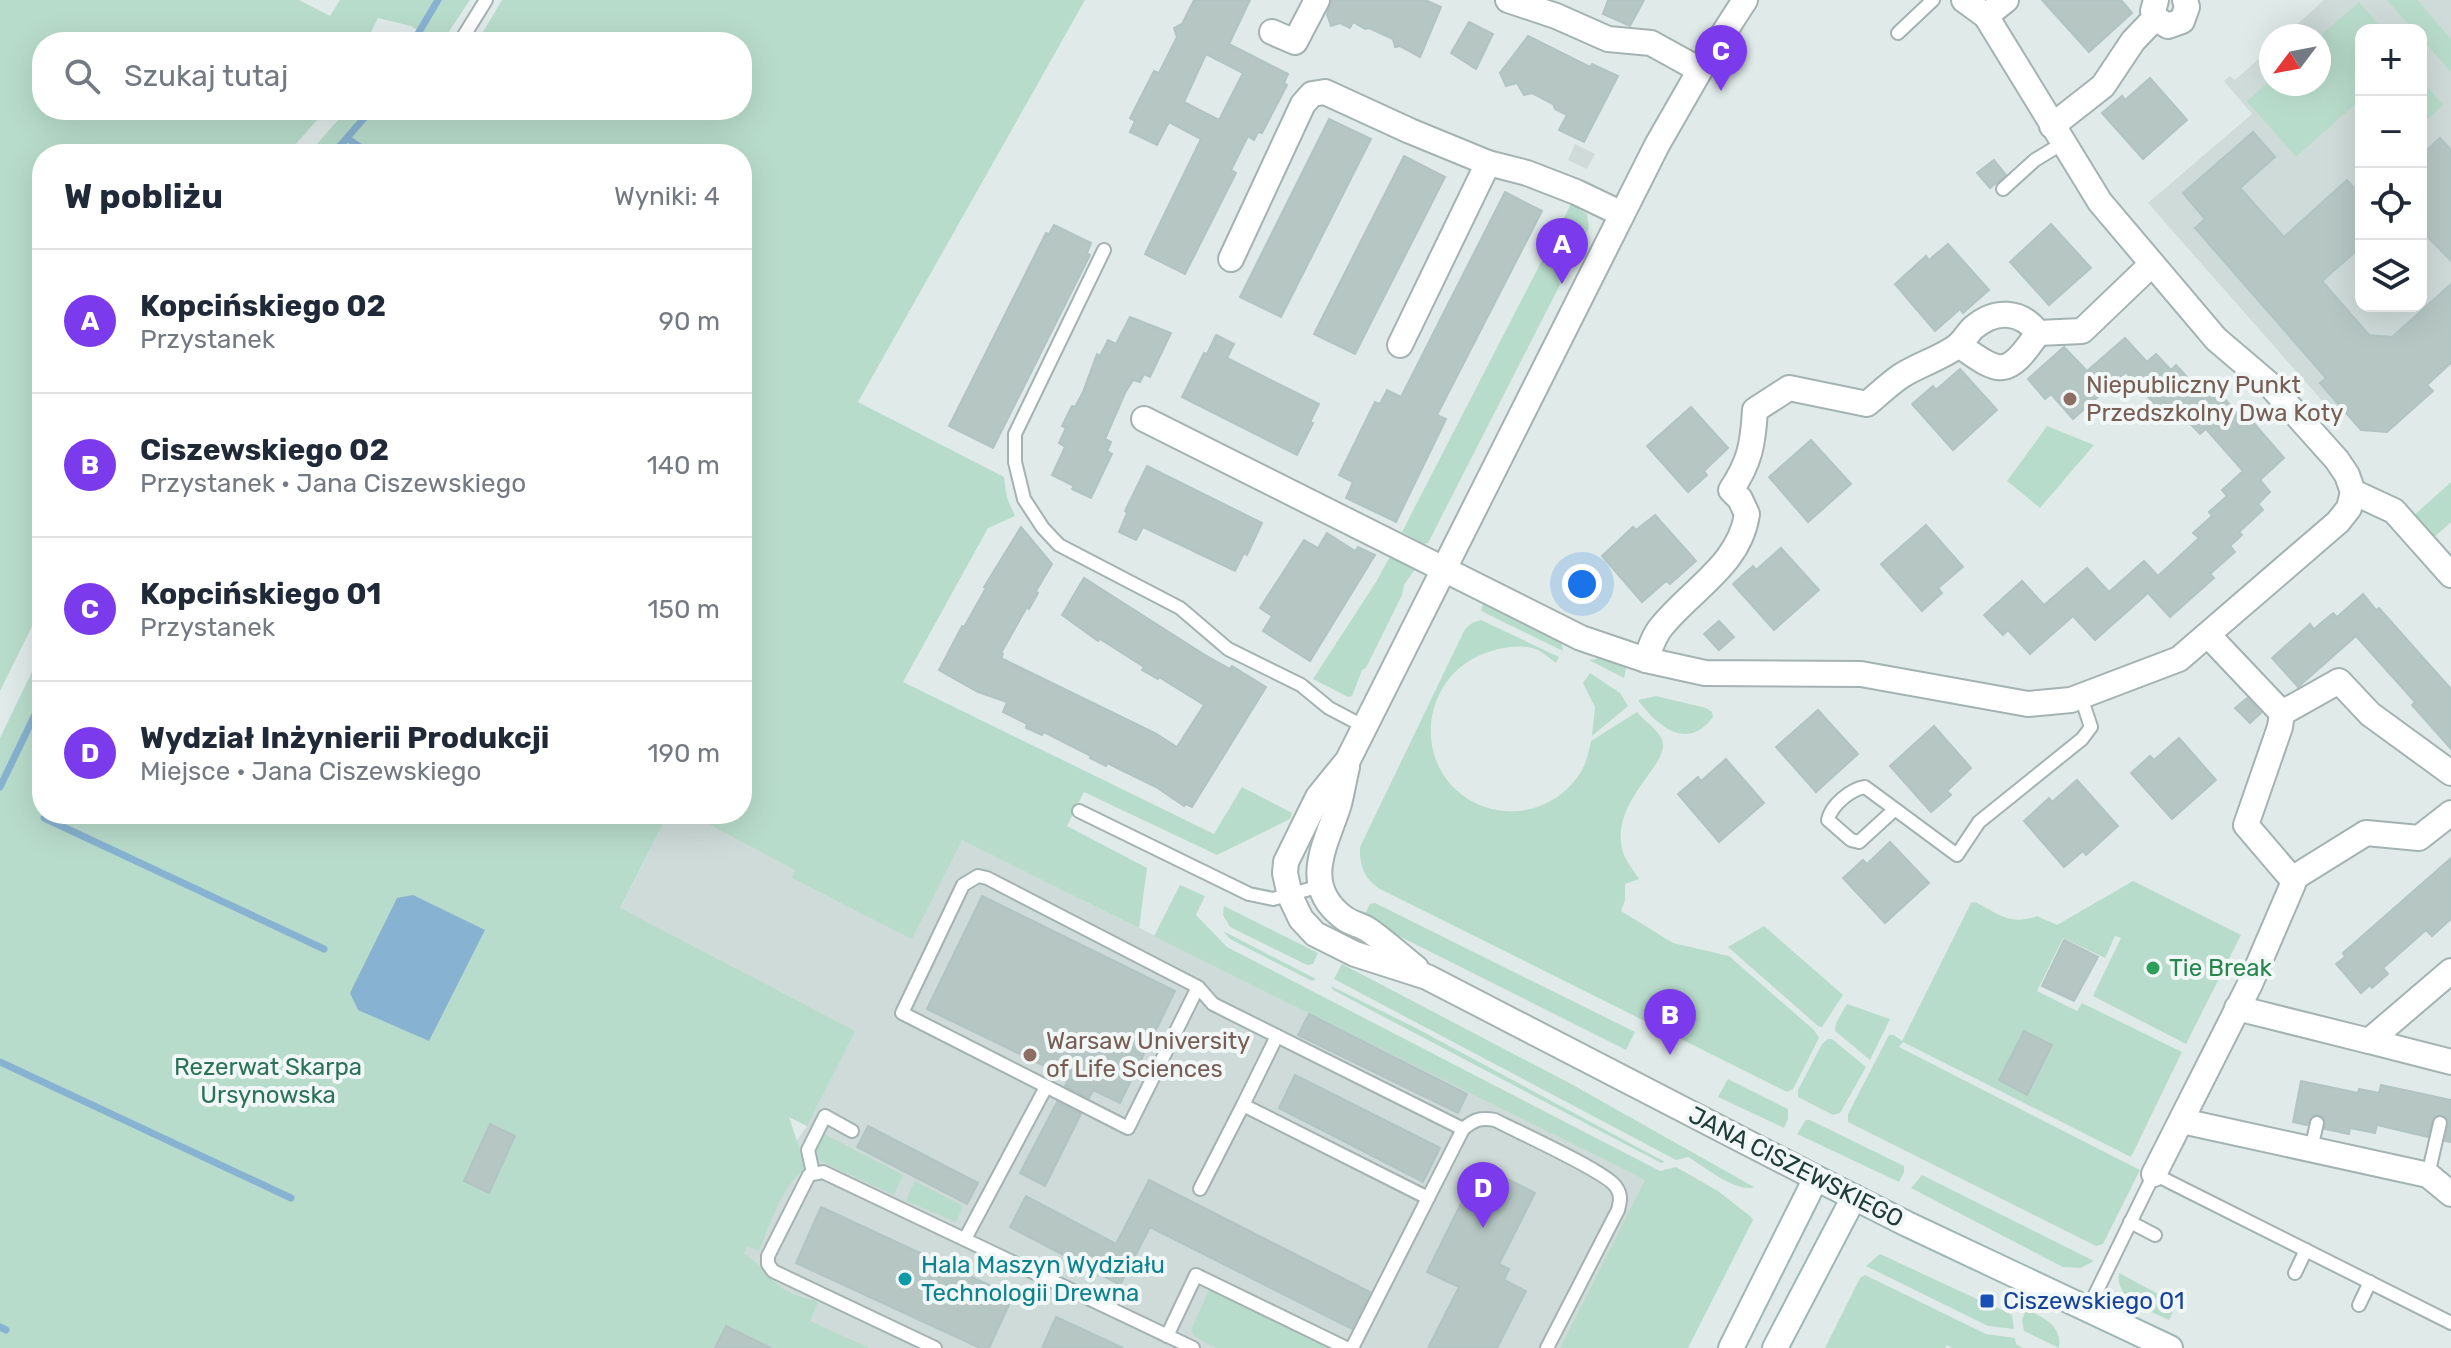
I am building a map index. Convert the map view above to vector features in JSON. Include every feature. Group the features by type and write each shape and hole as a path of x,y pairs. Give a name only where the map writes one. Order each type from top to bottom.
{"street":[{"path":"1272,32 1295,42 1317,0"},
{"path":"1508,0 1556,16 1608,39 1651,43 1700,70"},
{"path":"1290,896 1285,873 1291,848 1318,797 1348,760 1657,145 1745,0"},
{"path":"1144,419 1581,638 1646,660 1705,673 1861,674 2028,704 2081,697 2179,659 2338,522 2349,508 2353,492 2337,460 2270,385 2216,339 2100,202 1986,16 1964,0"},
{"path":"1986,16 2006,0"},
{"path":"2155,9 2161,24 2176,25 2186,15 2185,0"},
{"path":"2057,134 2103,86 2155,9"},
{"path":"1231,259 1303,104 1312,94 1325,92 1410,131 1488,163 1527,173 1622,214"},
{"path":"1400,345 1488,163"},
{"path":"2038,333 2082,331 2152,264"},
{"path":"1646,660 1661,627 1727,560 1741,540 1747,514 1740,499 1731,490 1746,468 1754,442 1755,410 1789,388 1867,404 1900,377 1959,345 1974,327 1995,317 2011,314 2027,319 2038,333"},
{"path":"1959,345 1989,367 1999,369 2009,367 2020,357 2038,333"},
{"path":"2353,492 2394,511 2451,575"},
{"path":"2208,635 2282,713"},
{"path":"2282,713 2339,681 2370,714 2451,773"},
{"path":"2154,1174 2291,892 2292,879 2246,825 2282,713"},
{"path":"1321,886 1320,860 1326,833 1338,806 1348,760"},
{"path":"2292,879 2366,833 2419,838 2451,813"},
{"name":"JANA CISZEWSKIEGO","path":"1321,886 1332,906 1344,918 1367,929 1427,977"},
{"name":"JANA CISZEWSKIEGO","path":"1290,896 1301,919 1315,934 1355,954 1427,977 1854,1197 2170,1348"},
{"path":"2369,1041 2451,971"},
{"path":"2237,1008 2451,1062"},
{"path":"2182,1121 2428,1175 2451,1194"},
{"path":"1731,1348 1816,1178"},
{"path":"1775,1348 1854,1197"}],"lane":[{"path":"466,32 486,0"},
{"path":"1898,33 1933,0"},
{"path":"2003,189 2035,160 2057,134"},
{"path":"1104,250 1015,434 1015,462 1024,499 1043,528 1059,545 1180,608 1228,649 1301,685 1329,708 1365,727"},
{"path":"1894,810 1859,842 1851,840 1828,820 1832,809 1861,787 1871,790 1957,855 1979,822 2082,739 2091,727 2081,697"},
{"path":"1079,811 1237,889 1273,899 1321,886"},
{"path":"1198,987 1128,1128 902,1013 963,885 978,876 1198,987 1213,1004 1463,1129"},
{"path":"1200,1189 1277,1036"},
{"path":"965,1239 1046,1087"},
{"path":"1243,1105 1428,1198"},
{"path":"813,1173 808,1150 825,1116 852,1131"},
{"path":"1352,1348 1463,1129 1474,1120 1484,1118 1495,1120 1597,1172 1617,1188 1621,1199 1547,1348"},
{"path":"2311,1149 2317,1123"},
{"path":"2428,1175 2440,1123"},
{"path":"935,1348 773,1271 768,1264 768,1256 805,1181 813,1173 823,1172 1193,1348"},
{"path":"2088,1309 2154,1174 2451,1323"},
{"path":"2130,1222 2155,1235"},
{"path":"2295,1273 2306,1250"},
{"path":"1167,1336 1196,1275 1346,1348"},
{"path":"2359,1305 2370,1282"}],"shaded area":[{"path":"2324,0 2451,0 2451,363 2427,384 2433,391 2387,432 2369,424 2369,431 2361,430 2346,414 2339,420 2148,203 2252,114 2224,81 2230,76 2235,80 2259,59 2259,96 2331,96 2331,24 2297,24"},
{"path":"1575,144 1595,154 1587,169 1568,160"},
{"name":"Warsaw University of Life Sciences","path":"752,735 1722,1218 1688,1348 449,1348 789,1152 807,1126 570,1007 663,824 752,824"}],"green space":[{"path":"0,0 299,0 330,16 340,0 470,0 449,32 421,32 411,26 378,18 371,32 32,32 32,120 317,120 296,144 32,144 32,626 0,691"},
{"path":"502,0 1085,0 858,402 1004,477 1007,498 1015,516 988,528 903,682 1214,834 1242,787 1292,813 1290,819 1217,855 1084,792 1067,826 1147,868 1139,928 962,840 912,939 792,878 795,870 709,824 752,824 752,144 317,144 338,120 752,120 752,32 483,32"},
{"path":"2387,0 2417,0 2451,39 2451,72 2427,45 2427,24 2409,24"},
{"path":"2359,2 2378,24 2355,24 2355,104 2296,157 2247,101 2259,90 2259,96 2331,96 2331,26"},
{"path":"2427,87 2443,105 2427,120"},
{"path":"1571,204 1587,214 1589,228 1428,543 1424,544 1402,532"},
{"path":"2047,426 2094,445 2040,508 2007,481"},
{"path":"2451,482 2451,522 2432,539 2410,519"},
{"path":"1392,553 1417,566 1404,585 1402,595 1366,668 1362,670 1352,696 1348,697 1313,679"},
{"path":"1484,601 1561,640 1563,651 1481,611"},
{"path":"1481,620 1559,657 1556,663 1536,649 1514,647 1483,654 1458,669 1445,684 1431,721 1431,741 1436,761 1446,779 1461,794 1493,809 1527,810 1543,805 1571,785 1584,767 1591,741 1637,712 1660,736 1663,750 1624,816 1621,834 1623,852 1639,879 1625,884 1621,911 1673,943 1729,956 1814,1030 1819,1038 1793,1089 1787,1092 1378,888 1366,875 1360,859 1360,847 1465,629"},
{"path":"1600,658 1627,664 1624,678 1589,660"},
{"name":"Rezerwat Skarpa Ursynowska","path":"32,672 32,824 663,824 620,908 855,1031 807,1126 789,1117 806,1168 783,1195 759,1251 747,1246 744,1254 782,1288 818,1302 810,1321 869,1348 756,1348 758,1342 726,1326 715,1348 0,1348 0,738"},
{"path":"1590,673 1620,693 1628,706 1592,736 1595,707 1583,683"},
{"path":"1656,696 1706,708 1713,717 1693,733 1673,731 1654,719 1638,700"},
{"path":"2133,881 2241,935 2186,1044 2093,996 2121,938 2115,936 2105,958 2063,938 2037,991 2077,1011 2082,1003 2182,1052 2131,1157 1903,1042 1899,1047 2140,1170 2103,1244 2096,1246 1848,1122 1848,1114 1889,1035 1902,1041 1971,903 2012,919 2037,916 2057,925"},
{"path":"1180,885 1205,896 1196,915 1227,947 1660,1171 1676,1167 1718,1191 1750,1216 1753,1220 1688,1348 1560,1348 1645,1180 1154,936"},
{"path":"1375,903 1635,1032 1626,1050 1363,918 1370,904"},
{"path":"1224,906 1318,953 1313,964 1307,965 1230,927 1223,915"},
{"path":"1764,926 1843,995 1822,1027 1728,947"},
{"path":"1223,931 1316,979 1312,981 1230,939"},
{"path":"1342,964 1573,1085 1754,1187 1730,1183 1688,1157 1676,1160 1334,979"},
{"path":"1331,986 1414,1027 1665,1162 1661,1163 1333,990"},
{"path":"1847,1004 1890,1019 1870,1060 1835,1031"},
{"path":"1828,1039 1866,1067 1840,1113 1833,1115 1798,1097 1798,1090 1822,1044"},
{"path":"1728,1079 1788,1109 1784,1128 1718,1097"},
{"path":"1806,1120 1904,1166 1899,1182 1797,1134"},
{"path":"824,1134 903,1175 894,1195 812,1157"},
{"path":"1922,1175 2094,1261 2081,1268 2063,1267 1911,1188"},
{"path":"915,1181 963,1206 956,1222 906,1201"},
{"path":"1880,1254 1979,1300 1978,1303 2012,1315 2014,1329 1988,1326 1866,1266"},
{"path":"2119,1273 2177,1304 2169,1320 2128,1298 2119,1283"},
{"path":"1865,1275 1986,1334 2015,1338 2016,1344 2023,1348 1952,1348 1947,1345 1945,1348 1825,1348 1860,1278"},
{"path":"1209,1290 1326,1348 1216,1348 1195,1337 1191,1330"},
{"path":"2026,1309 2055,1328 2059,1348 2024,1331 2022,1320"}],"water":[{"path":"413,895 485,930 429,1041 358,1010 350,993 397,898"}],"building":[{"path":"1194,0 1250,0 1229,44 1288,74 1284,83 1287,85 1262,133 1258,132 1254,140 1248,136 1231,170 1236,173 1185,274 1145,254 1201,139 1169,122 1157,145 1130,132 1135,121 1130,118 1154,71 1159,73 1177,37 1174,28 1182,24","holes":["1206,54 1243,73 1219,120 1184,102"]},
{"path":"1332,0 1425,0 1441,7 1420,57 1400,46 1395,47 1393,39 1353,22 1350,28 1340,23 1331,26 1327,14"},
{"path":"1608,0 1644,0 1630,26 1603,14"},
{"path":"2042,0 2121,0 2132,13 2089,52"},
{"path":"1469,22 1493,34 1476,69 1451,53"},
{"path":"1528,36 1590,67 1592,64 1618,76 1584,142 1559,130 1567,115 1555,109 1553,104 1532,93 1524,95 1517,83 1506,86 1500,73"},
{"path":"2150,78 2187,120 2143,159 2102,113 2122,96 2125,100"},
{"path":"1329,119 1371,139 1281,317 1240,297"},
{"path":"2253,132 2275,157 2240,188 2284,237 2347,180 2355,189 2355,252 2322,281 2369,335 2392,337 2420,312 2427,312 2427,306 2451,284 2451,363 2427,385 2433,391 2387,432 2361,430 2320,383 2326,378 2195,228 2205,219 2183,193"},
{"path":"2440,138 2451,150 2451,261 2427,236 2427,150"},
{"path":"1404,156 1445,177 1355,354 1314,334"},
{"path":"1994,160 2006,175 1990,188 1977,173"},
{"path":"1505,192 1542,211 1437,415 1446,419 1396,522 1346,498 1353,482 1339,475 1375,402 1380,404 1387,390 1401,397"},
{"path":"2051,224 2091,268 2049,305 2010,262"},
{"path":"1054,225 1091,243 1087,253 1090,255 993,448 949,426 1046,233 1049,234"},
{"path":"1948,244 1989,290 1963,313 1960,309 1935,331 1895,284 1926,256 1929,260"},
{"path":"1130,317 1171,333 1150,377 1144,374 1140,382 1133,380 1125,393 1105,439 1111,442 1107,451 1112,454 1091,498 1052,475 1065,447 1059,443 1066,428 1062,426 1083,392 1097,354 1100,356 1108,340 1116,344"},
{"path":"1216,335 1234,344 1227,358 1319,404 1297,455 1182,397"},
{"path":"2125,338 2147,362 2156,354 2171,370 2176,365 2198,389 2202,386 2213,398 2220,393 2241,418 2246,414 2284,458 2260,480 2270,492 2258,504 2263,510 2239,532 2242,535 2230,546 2235,552 2210,574 2214,578 2170,617 2148,593 2095,640 2073,616 2030,654 2008,630 2003,635 1984,615 2022,581 2044,605 2087,568 2109,592 2144,561 2158,576 2199,538 2193,533 2212,516 2209,512 2227,496 2222,490 2243,471 2206,429 2200,434 2183,416 2179,419 2163,402 2157,407 2126,372 2073,419 2051,394 2045,399 2028,379 2064,347 2087,371"},
{"path":"1960,369 1997,410 1953,450 1912,404 1933,386 1936,390"},
{"path":"1691,407 1728,448 1704,471 1707,475 1688,492 1647,446"},
{"path":"1811,440 1851,484 1808,522 1769,477"},
{"path":"1147,466 1262,523 1247,555 1244,553 1235,571 1143,527 1136,540 1119,532 1127,513 1125,511"},
{"path":"1655,515 1696,561 1670,584 1666,581 1642,602 1602,556 1633,527 1636,530"},
{"path":"1926,525 1963,567 1938,588 1942,593 1922,611 1881,564"},
{"path":"1021,527 1052,564 1001,658 1155,733 1177,747 1204,705 1142,670 1144,667 1100,639 1098,641 1062,615 1084,578 1205,655 1230,669 1232,666 1266,687 1192,807 1184,806 1156,787 1107,763 1106,766 1044,732 1042,735 1026,728 1027,724 1003,712 1007,702 978,692 939,670"},
{"path":"1327,533 1355,551 1358,547 1375,555 1310,661 1263,631 1272,616 1260,608 1304,540 1318,548"},
{"path":"1781,548 1819,590 1774,630 1733,584 1753,566 1756,570"},
{"path":"2363,594 2451,689 2451,749 2412,705 2415,702 2356,636 2298,687 2272,658 2310,624 2314,629 2333,613 2337,617"},
{"path":"1719,621 1734,637 1719,650 1704,634"},
{"path":"2247,698 2261,713 2250,723 2235,708"},
{"path":"1818,710 1858,754 1816,792 1776,747"},
{"path":"1934,726 1971,768 1947,791 1951,795 1931,812 1890,766"},
{"path":"2179,738 2216,780 2172,819 2131,773 2150,756 2154,760"},
{"path":"1726,759 1764,803 1719,842 1678,794 1698,777 1701,781"},
{"path":"2077,780 2118,826 2086,855 2083,851 2064,867 2024,821 2049,798 2052,802"},
{"path":"1890,842 1929,883 1885,923 1843,878 1863,860 1867,864"},
{"path":"2451,858 2451,919 2432,936 2426,930 2383,968 2388,974 2361,993 2336,964 2345,957 2343,953"},
{"path":"982,896 1175,991 1120,1103 1093,1090 1089,1098 1065,1086 1069,1078 927,1009"},
{"path":"2064,940 2098,957 2074,1001 2042,986"},
{"path":"1309,1014 1467,1094 1458,1113 1298,1035"},
{"path":"2024,1031 2052,1045 2027,1095 1999,1080"},
{"path":"1295,1075 1440,1148 1423,1182 1279,1108"},
{"path":"2301,1081 2358,1093 2359,1089 2379,1093 2381,1085 2451,1100 2451,1142 2445,1141 2449,1121 2441,1114 2433,1118 2428,1137 2377,1125 2375,1133 2350,1128 2349,1134 2325,1129 2325,1120 2318,1114 2311,1116 2307,1125 2293,1122"},
{"path":"1057,1102 1081,1114 1045,1186 1020,1173"},
{"path":"490,1124 515,1136 489,1193 464,1181"},
{"path":"868,1126 978,1183 967,1204 857,1147"},
{"path":"1480,1165 1535,1193 1499,1264 1509,1269 1504,1280 1526,1291 1497,1348 1428,1348 1459,1287 1427,1272"},
{"path":"1149,1180 1370,1292 1352,1329 1150,1227 1120,1285 1010,1227 1026,1196 1116,1244"},
{"name":"Hala Maszyn Wydziału Technologii Drewna","path":"821,1207 1013,1296 989,1348 980,1348 796,1263"},
{"path":"1056,1317 1123,1348 1042,1348"},
{"path":"726,1326 771,1348 715,1348"}],"waterway":[{"path":"419,32 438,0"},
{"path":"342,144 362,120"},
{"path":"347,138 356,144"},
{"path":"0,787 32,721"},
{"path":"57,824 324,949"},
{"path":"0,1062 291,1198"},
{"path":"0,1327 6,1330"}],"place":[{"name":"Kopcińskiego 01","path":"1721,91"},
{"name":"Kopcińskiego 02","path":"1562,284"},
{"name":"Niepubliczny Punkt Przedszkolny Dwa Koty","path":"2070,399"},
{"name":"Tie Break","path":"2153,968"},
{"name":"Warsaw University of Life Sciences","path":"1030,1055"},
{"name":"Ciszewskiego 02","path":"1670,1055"},
{"name":"Wydział Inżynierii Produkcji","path":"1483,1228"},
{"name":"Hala Maszyn Wydziału Technologii Drewna","path":"905,1279"},
{"name":"Ciszewskiego 01","path":"1987,1301"}]}
